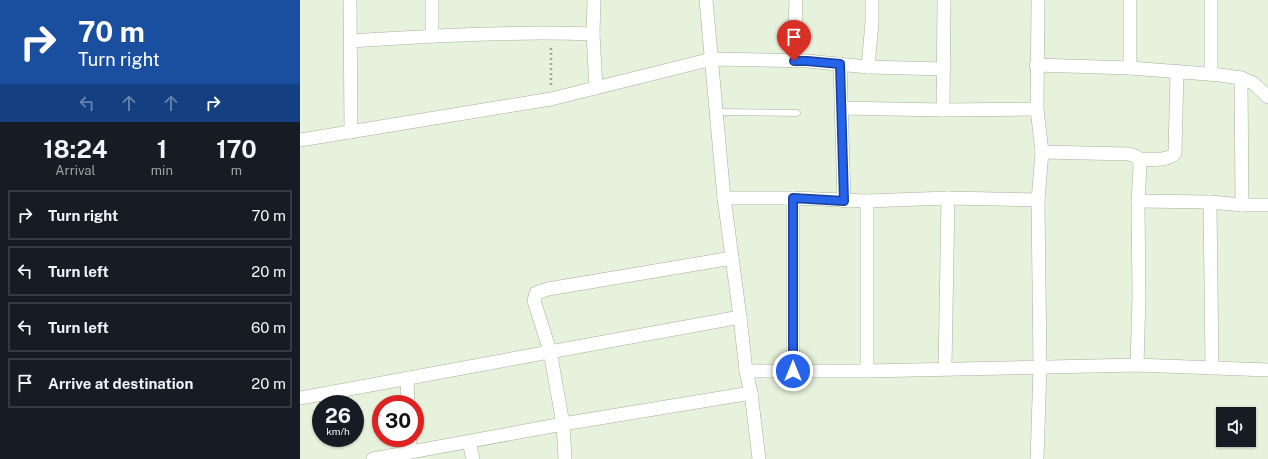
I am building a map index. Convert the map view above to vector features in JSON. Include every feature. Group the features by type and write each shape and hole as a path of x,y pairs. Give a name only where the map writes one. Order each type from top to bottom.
{"street":[{"path":"350,0 352,132"},
{"path":"432,0 432,36"},
{"path":"594,0 593,34 596,88"},
{"path":"706,0 724,198 746,371 751,393 760,459"},
{"path":"794,61 796,0"},
{"path":"868,67 872,22 872,0"},
{"path":"943,110 944,0"},
{"path":"1037,459 1040,368 1038,200 1042,152 1036,109 1038,0"},
{"path":"1130,0 1130,68"},
{"path":"1211,0 1211,74"},
{"path":"350,41 432,36 550,32 593,34"},
{"path":"300,140 551,99 712,60 807,61 868,67 944,69"},
{"path":"840,64 844,201"},
{"path":"1036,65 1130,68 1211,74 1241,78 1253,83 1268,97"},
{"path":"1042,152 1128,154 1139,159 1166,159 1172,157 1175,153 1177,71"},
{"path":"1241,78 1242,205"},
{"path":"841,108 943,110 1036,109"},
{"path":"1137,365 1139,297 1139,159"},
{"path":"724,198 793,198 844,201 948,198 1038,200"},
{"path":"793,198 793,371"},
{"path":"945,368 948,198"},
{"path":"866,201 867,371"},
{"path":"1138,201 1210,202 1242,205 1268,205"},
{"path":"1210,202 1212,368"},
{"path":"565,459 563,424 550,351 534,301 536,293 548,289 732,258"},
{"path":"300,398 740,317"},
{"path":"746,371 867,371 945,368 1040,368 1137,365 1268,370"},
{"path":"407,378 408,395"},
{"path":"373,459 563,424 751,393"},
{"path":"470,442 473,459"},
{"path":"410,447 410,452"}],"lane":[{"path":"717,112 797,113"}],"path":[{"path":"550,32 551,99"}],"route":[{"path":"793,371 793,198 844,201 840,64 794,61"}]}
